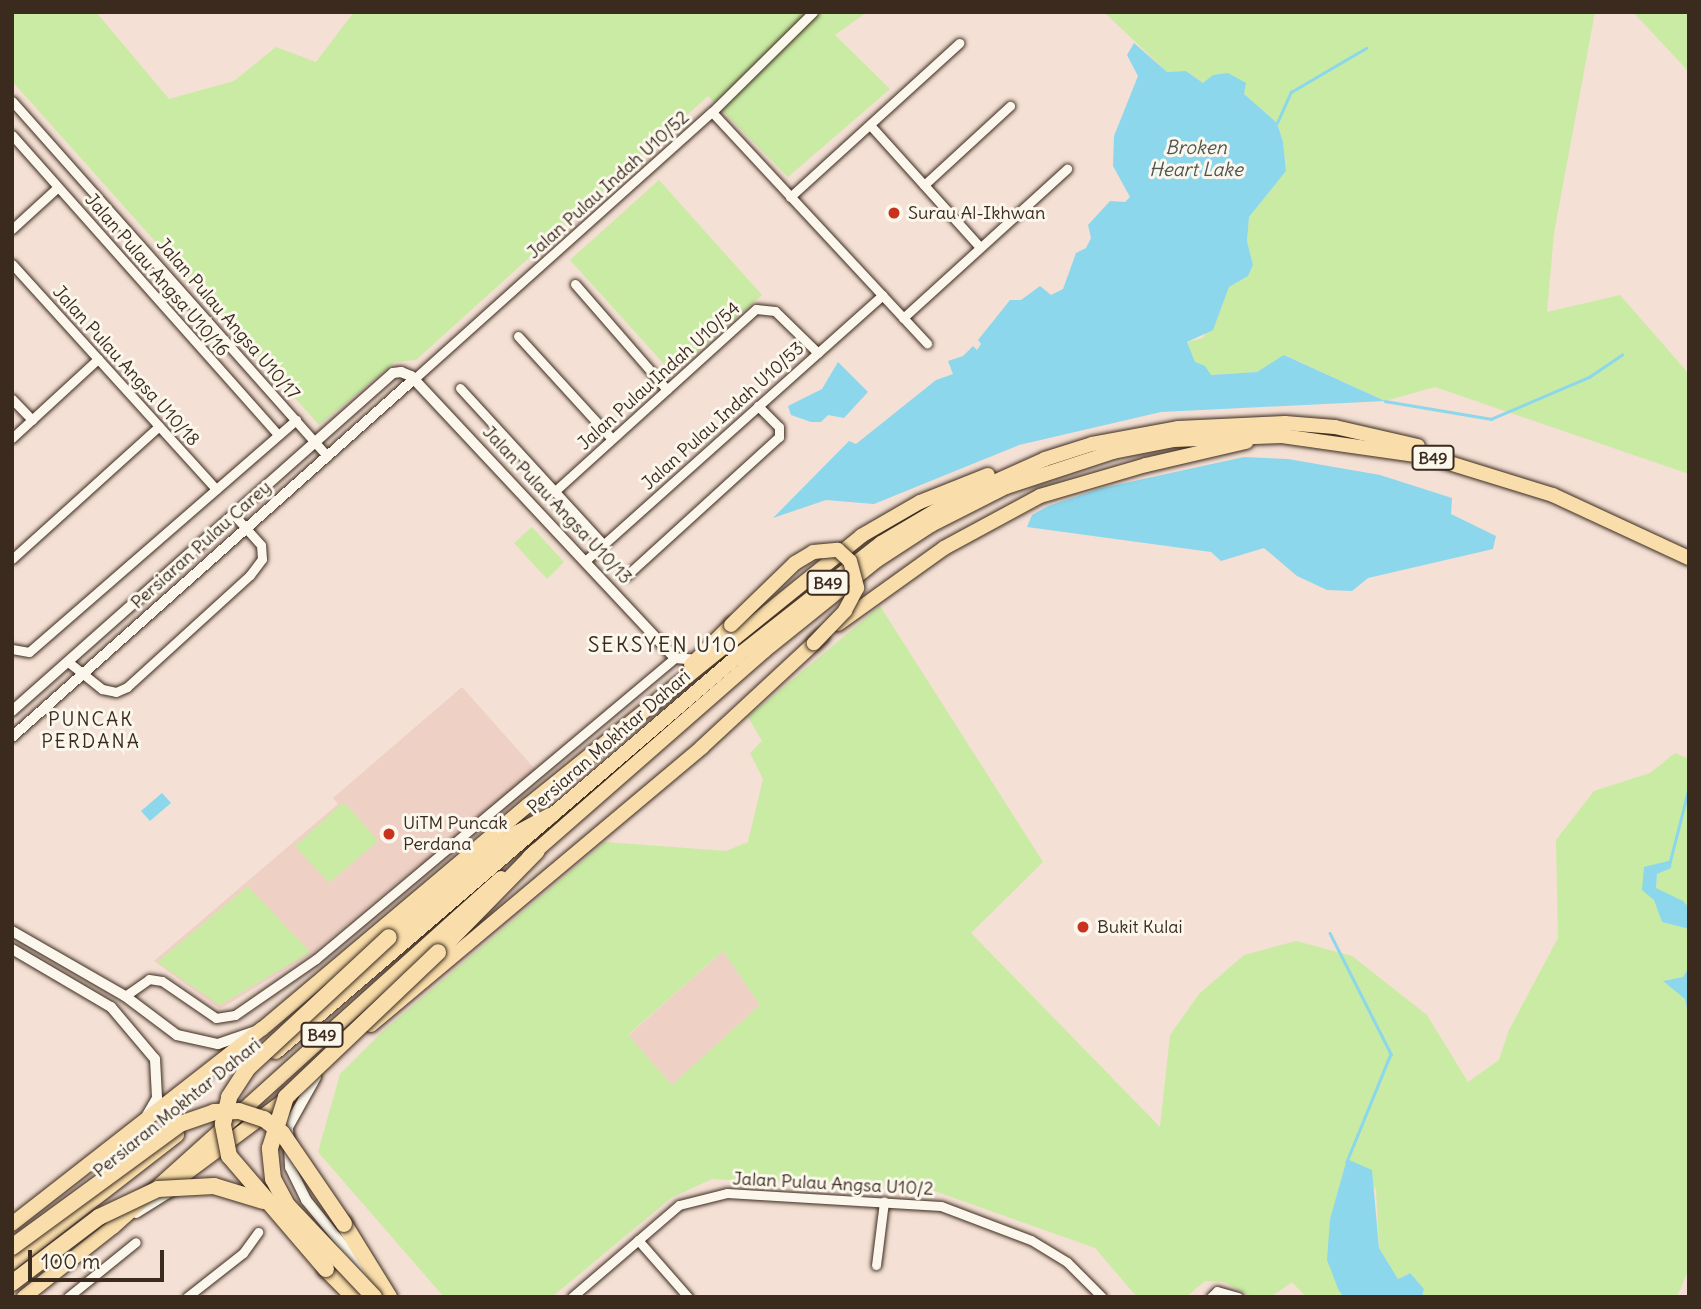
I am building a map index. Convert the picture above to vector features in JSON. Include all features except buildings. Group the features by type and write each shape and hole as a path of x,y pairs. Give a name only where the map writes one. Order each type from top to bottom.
{"highway":[{"path":"356,1297 268,1203 229,1156 222,1124 237,1081 389,937 518,833 550,816"},
{"path":"374,1297 287,1205 273,1179 270,1148 286,1097 438,952 537,851"},
{"path":"12,1247 180,1124 214,1112 239,1111 264,1119 293,1144 387,1297"},
{"path":"12,1283 99,1217 158,1189 214,1186 268,1203"}],"main road":[{"name":"Persiaran Mokhtar Dahari","path":"12,1263 238,1085 550,816 861,558 907,526 1010,472 1132,435 1217,424 1285,423 1335,427 1494,466 1689,558"},
{"name":"Persiaran Mokhtar Dahari","path":"24,1297 113,1227 336,1023 792,628 876,561 931,525 1006,487 1113,452 1183,439 1282,436 1430,457 1553,495"},
{"path":"814,643 905,573 1040,496 1146,465 1282,436"},
{"name":"B49","path":"12,1224 262,1029 632,721 861,536 951,488 1010,472"},
{"path":"113,1227 287,1100 702,747 845,611 858,588 850,561 838,551 813,552 795,563 632,721"}],"street":[{"path":"712,112 813,12"},
{"path":"790,197 959,43"},
{"name":"Jalan Pulau Angsa U10/17","path":"12,101 296,420 29,652 12,649"},
{"path":"924,185 1010,106"},
{"name":"Jalan Pulau Indah U10/52","path":"414,379 712,112 927,343"},
{"path":"870,125 980,247"},
{"name":"Jalan Pulau Angsa U10/16","path":"12,135 278,435"},
{"path":"903,318 1067,169"},
{"path":"12,229 58,187"},
{"name":"Jalan Pulau Angsa U10/18","path":"12,264 216,489"},
{"path":"575,284 667,390"},
{"name":"Jalan Pulau Indah U10/53","path":"585,561 882,295"},
{"name":"Jalan Pulau Indah U10/54","path":"555,491 756,309 775,311 818,353"},
{"path":"518,336 612,439"},
{"path":"12,438 99,359"},
{"name":"Persiaran Pulau Carey","path":"12,711 393,373 414,379"},
{"name":"Persiaran Pulau Carey","path":"12,737 414,379"},
{"name":"Jalan Pulau Angsa U10/13","path":"414,379 675,658"},
{"path":"460,388 603,544"},
{"path":"12,399 32,420"},
{"path":"626,576 779,437 779,427 758,406"},
{"path":"296,420 327,456"},
{"path":"12,559 159,426"},
{"path":"67,660 81,675 102,689 116,692 127,687 250,575 262,559 261,545 234,515"},
{"path":"125,996 149,979 162,981 216,1018 235,1015 316,959 675,658 696,660"},
{"path":"12,931 125,996 177,1035 198,1042 218,1044 262,1029"},
{"path":"12,949 111,1007 155,1059 158,1098 144,1121"},
{"path":"327,1064 293,1111 286,1149 290,1167 306,1200 387,1297"},
{"path":"113,1227 184,1183 203,1182 238,1188 302,1234 356,1297"},
{"name":"Jalan Pulau Angsa U10/2","path":"572,1297 679,1205 727,1192 941,1206 1031,1240 1067,1262 1102,1297"},
{"path":"876,1265 884,1202"},
{"path":"187,1297 243,1253 258,1232"},
{"path":"638,1240 688,1297"},
{"path":"68,1297 136,1242"},
{"path":"1211,1297 1217,1291 1238,1297"}],"shaded area":[{"name":"UiTM Puncak Perdana","path":"462,687 542,777 427,873 419,864 312,953 220,1009 154,961 338,804 333,798"},
{"path":"723,951 760,1005 673,1086 628,1036"}],"green space":[{"path":"12,12 96,12 169,99 234,81 276,47 316,62 354,12 867,12 835,35 890,89 788,177 708,96 416,360 395,362 319,425 12,81"},
{"path":"1104,12 1595,12 1554,233 1547,312 1620,295 1689,374 1689,474 1435,387 1385,401 1285,355 1257,372 1210,375 1195,363 1187,342 1203,338 1229,287 1248,276 1253,265 1247,241 1249,217 1286,171 1283,142 1277,123 1244,94 1203,83 1186,71 1167,72"},
{"path":"1633,12 1689,12 1689,72"},
{"path":"659,180 762,295 673,374 570,260"},
{"path":"532,527 564,562 547,579 514,543"},
{"path":"880,606 1043,862 971,933 1160,1127 1170,1035 1199,994 1244,955 1296,941 1352,956 1427,1015 1468,1082 1499,1060 1509,1030 1558,938 1556,840 1594,791 1650,773 1675,753 1689,759 1689,908 1656,888 1657,874 1644,867 1662,922 1689,929 1689,967 1683,977 1664,981 1685,999 1689,1016 1689,1268 1677,1297 1422,1297 1424,1289 1409,1273 1398,1279 1379,1248 1376,1189 1348,1159 1330,1219 1339,1291 1344,1297 1306,1297 1292,1282 1271,1297 1251,1297 1224,1282 1205,1281 1186,1297 1137,1297 1095,1248 929,1189 712,1179 671,1198 552,1297 444,1297 318,1152 340,1074 384,1030 605,842 726,851 748,842 763,779 750,753 762,741 748,717","holes":["723,951 760,1005 672,1085 628,1035"]},
{"path":"341,804 347,805 378,841 329,883 295,846"},
{"path":"248,886 310,952 220,1005 157,962"}],"water":[{"name":"Broken Heart Lake","path":"1134,43 1167,72 1186,71 1203,83 1213,75 1228,73 1246,83 1244,94 1277,123 1283,142 1286,171 1249,217 1247,241 1253,265 1248,276 1229,287 1213,330 1187,342 1195,362 1205,366 1211,375 1257,372 1284,355 1385,401 1161,412 1019,445 874,504 826,500 773,518 849,441 856,444 936,380 953,374 948,361 963,356 973,346 977,350 981,344 978,340 1010,300 1021,300 1040,286 1051,295 1063,289 1076,253 1086,248 1091,238 1088,225 1110,201 1125,202 1130,197 1113,166 1114,136 1138,76 1127,55"},
{"path":"838,362 868,392 844,418 828,415 821,422 811,422 791,415 788,406 822,389"},
{"path":"1244,457 1288,459 1380,475 1452,498 1451,514 1496,536 1493,549 1368,578 1352,591 1327,590 1297,576 1264,548 1221,561 1211,552 1027,527 1032,515 1048,506 1102,488"},
{"path":"162,793 171,803 150,821 141,811"},
{"path":"1672,860 1671,868 1657,874 1656,888 1683,901 1689,908 1689,929 1662,922 1654,900 1642,890 1644,867"},
{"path":"1689,967 1689,1016 1685,999 1663,981 1683,977"},
{"path":"1347,1159 1372,1170 1379,1248 1398,1279 1410,1273 1424,1289 1422,1297 1344,1297 1339,1291 1327,1260 1330,1219"}],"waterway":[{"path":"1277,123 1291,92 1366,48"},
{"path":"1385,401 1491,419 1589,377 1622,355"},
{"path":"1670,861 1689,787"},
{"path":"1330,933 1391,1054 1347,1162"}],"place":[{"name":"Surau Al-Ikhwan","path":"894,213"},
{"name":"UiTM Puncak Perdana","path":"389,834"},
{"name":"Bukit Kulai","path":"1083,927"}],"district":[{"name":"SEKSYEN U10","path":"663,645"},
{"name":"PUNCAK PERDANA","path":"91,731"}]}
